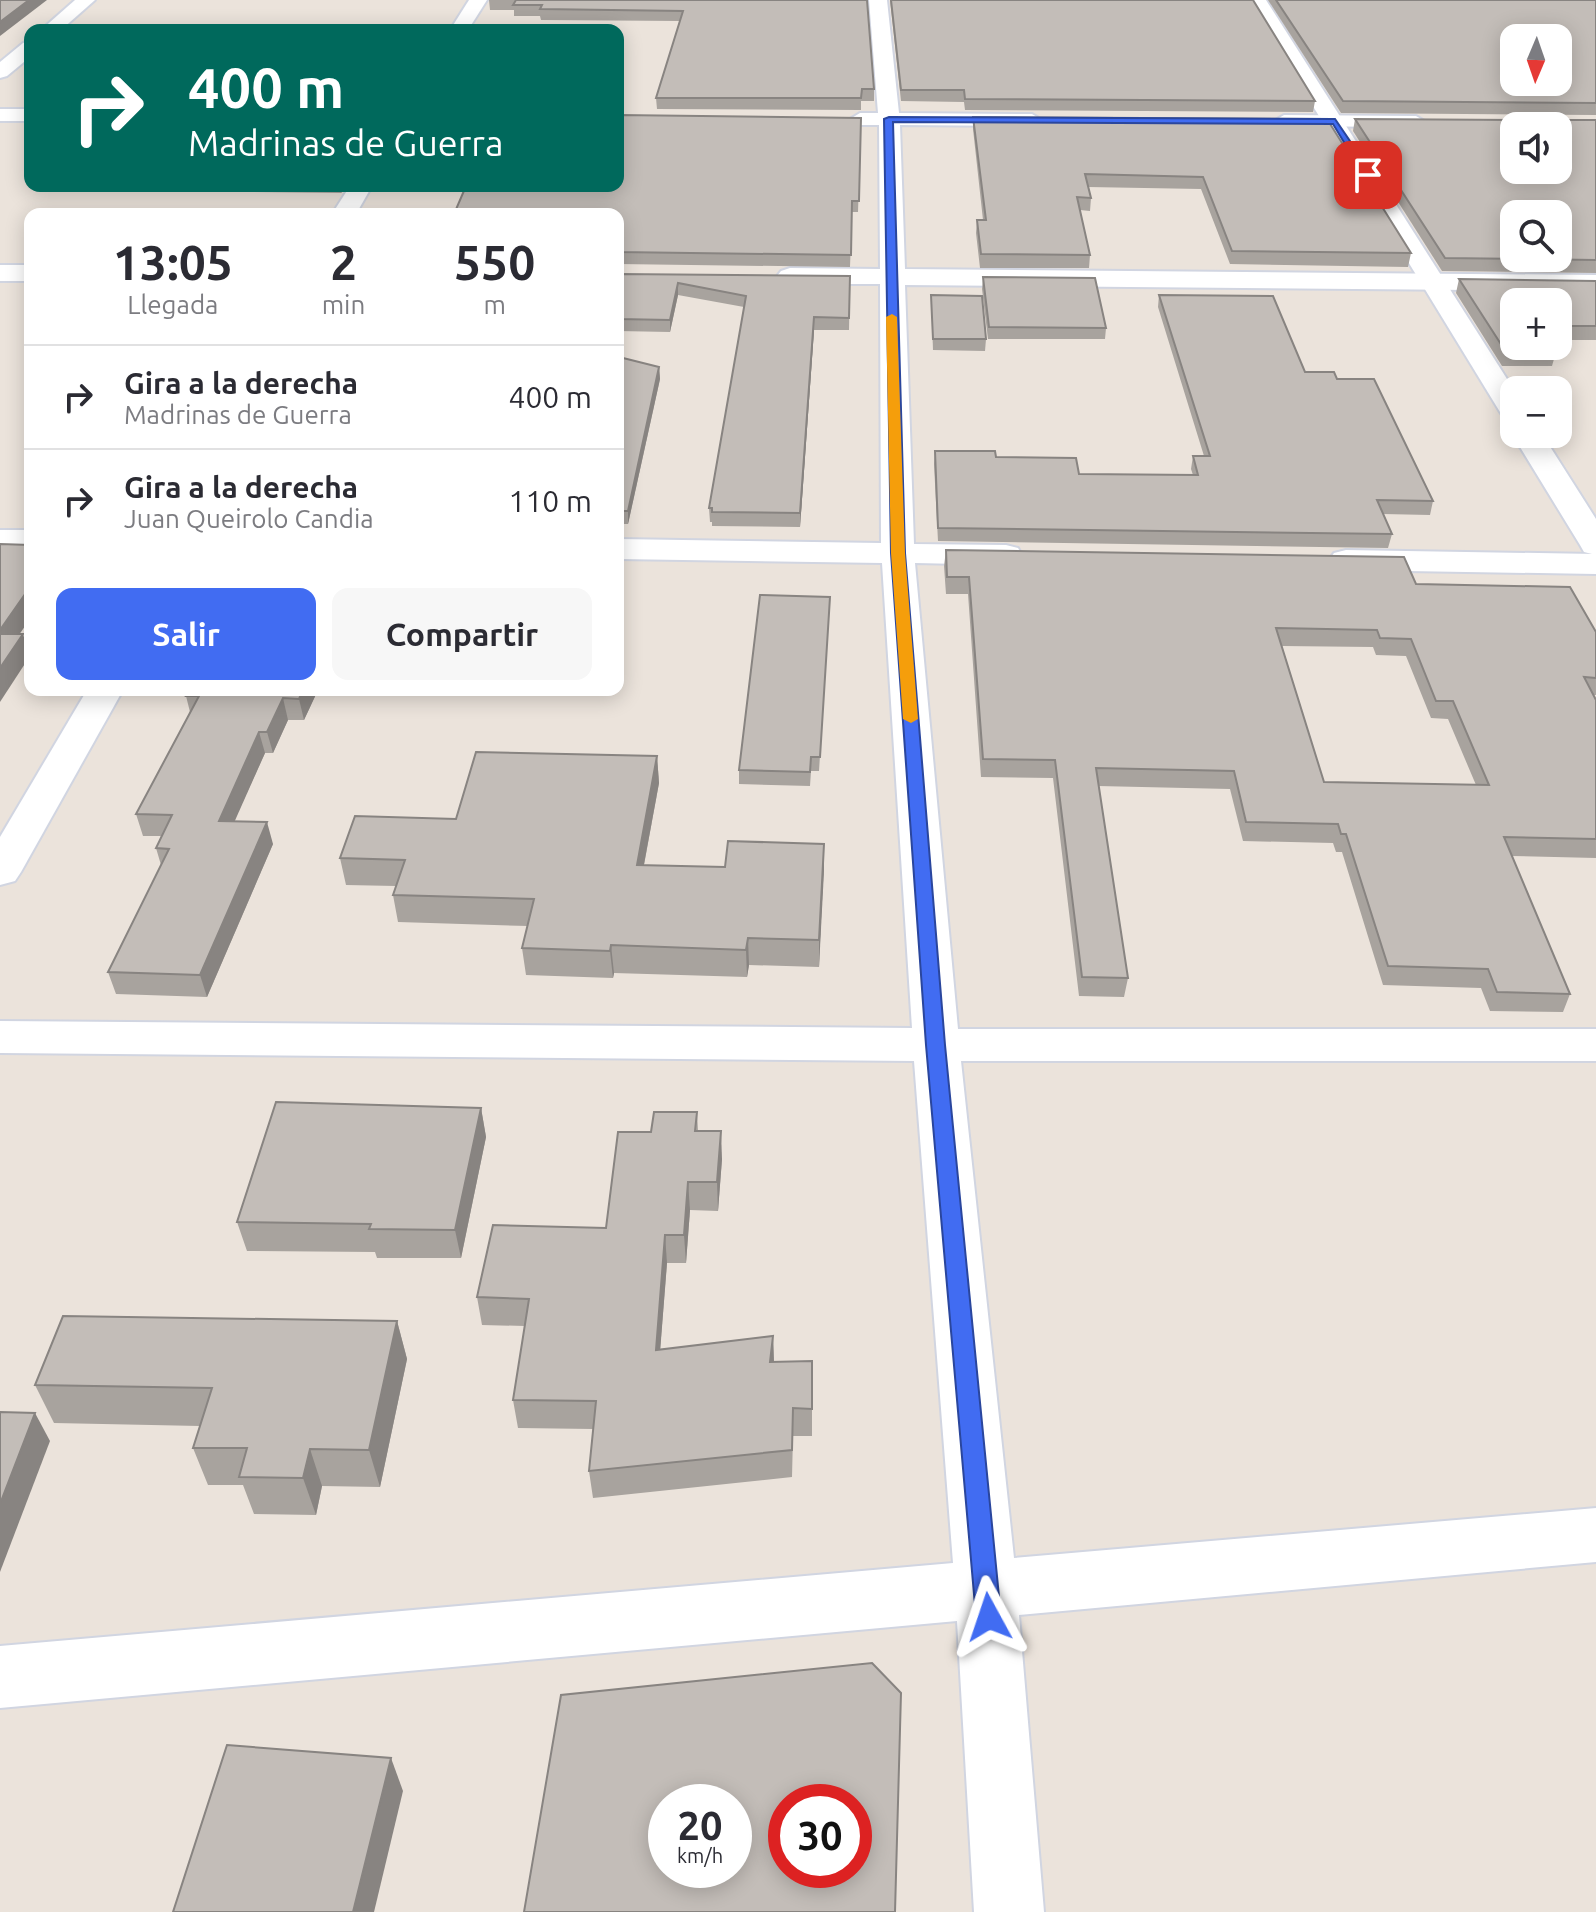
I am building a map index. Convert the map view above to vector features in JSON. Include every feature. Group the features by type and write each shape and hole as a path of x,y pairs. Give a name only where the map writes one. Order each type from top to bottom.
{"street":[{"path":"57,24 86,0"},
{"path":"463,24 478,0"},
{"path":"878,0 889,119 898,553 936,1045 986,1587 1009,1912"},
{"path":"1257,0 1500,390"},
{"path":"0,72 24,52"},
{"path":"0,115 24,115"},
{"path":"841,119 1048,120"},
{"path":"1256,121 1443,122"},
{"path":"0,273 24,273"},
{"path":"769,276 1596,283"},
{"path":"1536,448 1596,545"},
{"path":"0,540 24,540"},
{"path":"624,549 1041,556"},
{"path":"1310,560 1596,564"},
{"path":"0,872 102,696"},
{"path":"0,1037 936,1045 1596,1045"},
{"path":"0,1677 1596,1535"}],"building":[{"path":"0,0 29,0 0,22"},
{"path":"516,0 867,0 874,89 862,89 861,98 656,98 683,11 540,9 542,5 513,5"},
{"path":"891,0 1253,0 1315,101 965,99 964,90 901,90"},
{"path":"1276,0 1596,0 1596,103 1343,101"},
{"path":"624,115 861,118 859,201 852,201 851,255 624,252 624,208 457,208 463,192 624,192"},
{"path":"973,117 1327,119 1411,253 1232,251 1203,177 1085,174 1091,198 1077,197 1090,255 981,254 977,220 986,220"},
{"path":"1355,119 1500,120 1500,184 1572,184 1572,120 1596,120 1596,260 1572,260 1572,200 1500,200 1500,259 1445,258"},
{"path":"624,274 850,276 849,318 814,317 800,513 712,512 709,508 746,296 678,283 670,320 624,319"},
{"path":"983,277 1095,278 1106,328 989,327"},
{"path":"1459,279 1596,281 1596,326 1572,326 1572,288 1500,288 1500,343"},
{"path":"931,295 982,296 986,339 933,339"},
{"path":"1159,295 1273,296 1305,372 1334,372 1337,379 1374,379 1433,501 1377,500 1392,534 938,528 935,451 995,451 996,457 1076,458 1079,474 1198,475 1193,456 1210,456"},
{"path":"624,358 659,367 628,511 624,511"},
{"path":"0,544 24,545 24,596 0,630"},
{"path":"946,550 1404,557 1416,584 1570,587 1596,632 1596,678 1584,677 1596,700 1596,839 1504,837 1570,994 1497,992 1488,969 1388,966 1346,834 1341,834 1338,824 1246,822 1234,771 1096,768 1128,978 1082,977 1055,760 983,759 969,577 947,577","holes":["1276,628 1377,630 1380,638 1411,639 1436,701 1453,701 1489,785 1324,782"]},
{"path":"760,595 830,597 820,757 811,757 810,772 739,770"},
{"path":"0,634 23,634 0,668"},
{"path":"199,696 300,696 299,699 283,698 267,732 259,732 219,821 267,822 200,975 108,972 169,849 156,848 172,815 136,814"},
{"path":"476,752 657,756 637,865 725,867 728,841 824,844 819,940 748,938 746,950 611,945 610,951 522,948 534,899 393,895 405,860 340,858 355,816 456,819"},
{"path":"276,1102 481,1108 455,1230 369,1229 371,1224 237,1222"},
{"path":"654,1112 697,1112 695,1131 721,1131 717,1182 688,1182 684,1235 665,1235 656,1350 773,1336 770,1362 812,1361 812,1409 793,1408 792,1450 589,1471 596,1401 513,1400 529,1299 477,1297 493,1225 606,1228 618,1132 651,1132"},
{"path":"63,1316 397,1321 369,1450 310,1449 303,1478 239,1477 247,1448 193,1448 212,1388 35,1385"},
{"path":"0,1412 35,1413 0,1504"},
{"path":"872,1663 901,1693 895,1912 524,1912 561,1695"},
{"path":"227,1745 391,1758 353,1912 173,1912"}],"slow traffic":[{"path":"892,317 898,553 911,719"}],"route":[{"path":"989,1617 936,1045 898,553 889,119 1335,122 1368,175"}]}
